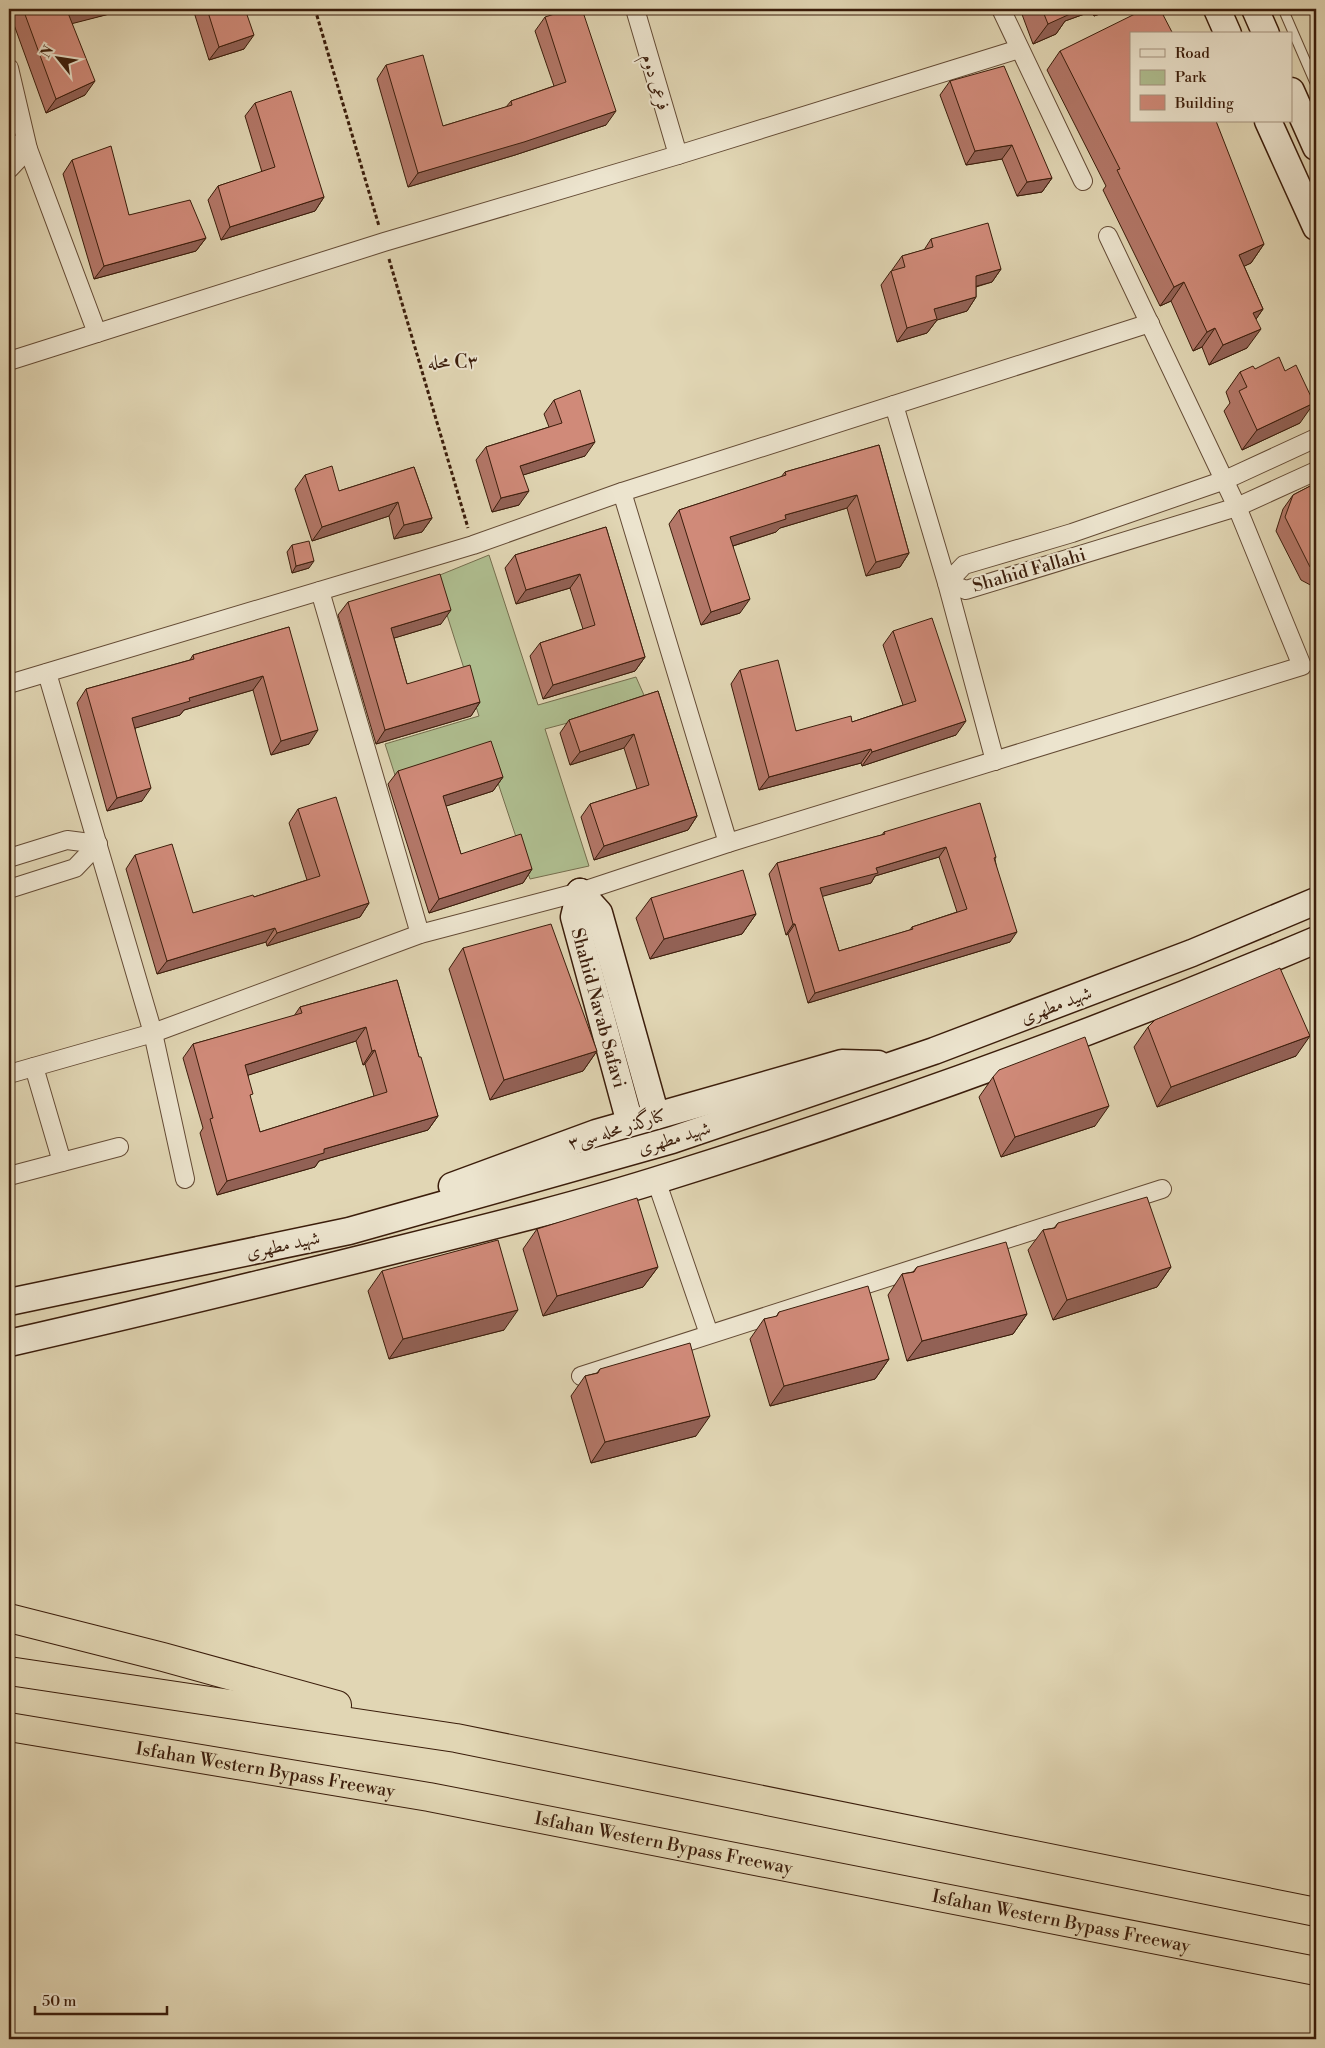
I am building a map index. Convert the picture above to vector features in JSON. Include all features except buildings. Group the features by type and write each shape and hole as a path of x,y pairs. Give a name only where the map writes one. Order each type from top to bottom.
{"highway":[{"path":"9,1618 164,1657 456,1738"},
{"path":"9,1671 456,1738 1316,1912"},
{"name":"Isfahan Western Bypass Freeway","path":"9,1727 430,1797 1316,1971"}],"main road":[{"path":"1217,9 1227,32"},
{"path":"1255,9 1265,32"},
{"path":"1292,92 1316,147"},
{"path":"1268,122 1316,227"},
{"name":"Shahid Navab Safavi","path":"580,892 599,913 656,1116"},
{"name":"Shahid Navab Safavi","path":"580,892 574,917 630,1123"},
{"name":"شهید مطهری","path":"9,1302 349,1231 672,1140 894,1065 1192,953 1316,901"},
{"name":"شهید مطهری","path":"9,1343 212,1296 510,1221 656,1180 944,1085 1210,985 1316,940"},
{"name":"کنارگذر محله سی۳","path":"349,1231 381,1212 596,1133 842,1063 894,1065"},
{"path":"619,1085 631,1094 639,1093 646,1081"}],"street":[{"name":"فرعی دوم","path":"634,9 678,154"},
{"path":"1001,9 1083,181"},
{"path":"9,361 384,242 1019,49"},
{"path":"9,68 28,149 97,333"},
{"path":"9,143 28,149"},
{"path":"9,169 28,149"},
{"path":"9,1074 153,1033 420,934 580,892 728,843 1302,666 1238,507 1108,236"},
{"path":"9,684 474,545 622,492 1150,323"},
{"path":"894,405 947,583 995,761"},
{"name":"Shahid Fallahi","path":"1316,438 1225,480 1072,533 964,565 947,583 966,590 1238,507 1316,471"},
{"path":"622,492 728,843"},
{"path":"320,591 420,934"},
{"path":"48,672 153,1033 186,1179"},
{"path":"9,858 67,840 98,844"},
{"path":"9,889 75,868 98,844"},
{"path":"34,1067 62,1162"},
{"path":"9,1176 119,1147"},
{"path":"656,1180 709,1334"},
{"path":"581,1376 1162,1190"}],"lane":[{"path":"1282,9 1316,85"}],"path":[{"path":"315,9 474,545"}],"green space":[{"path":"489,555 538,705 636,677 647,702 545,729 589,866 530,879 486,747 395,775 385,744 479,716 435,577"}],"district":[{"name":"محله C۳","path":"453,361"}]}
